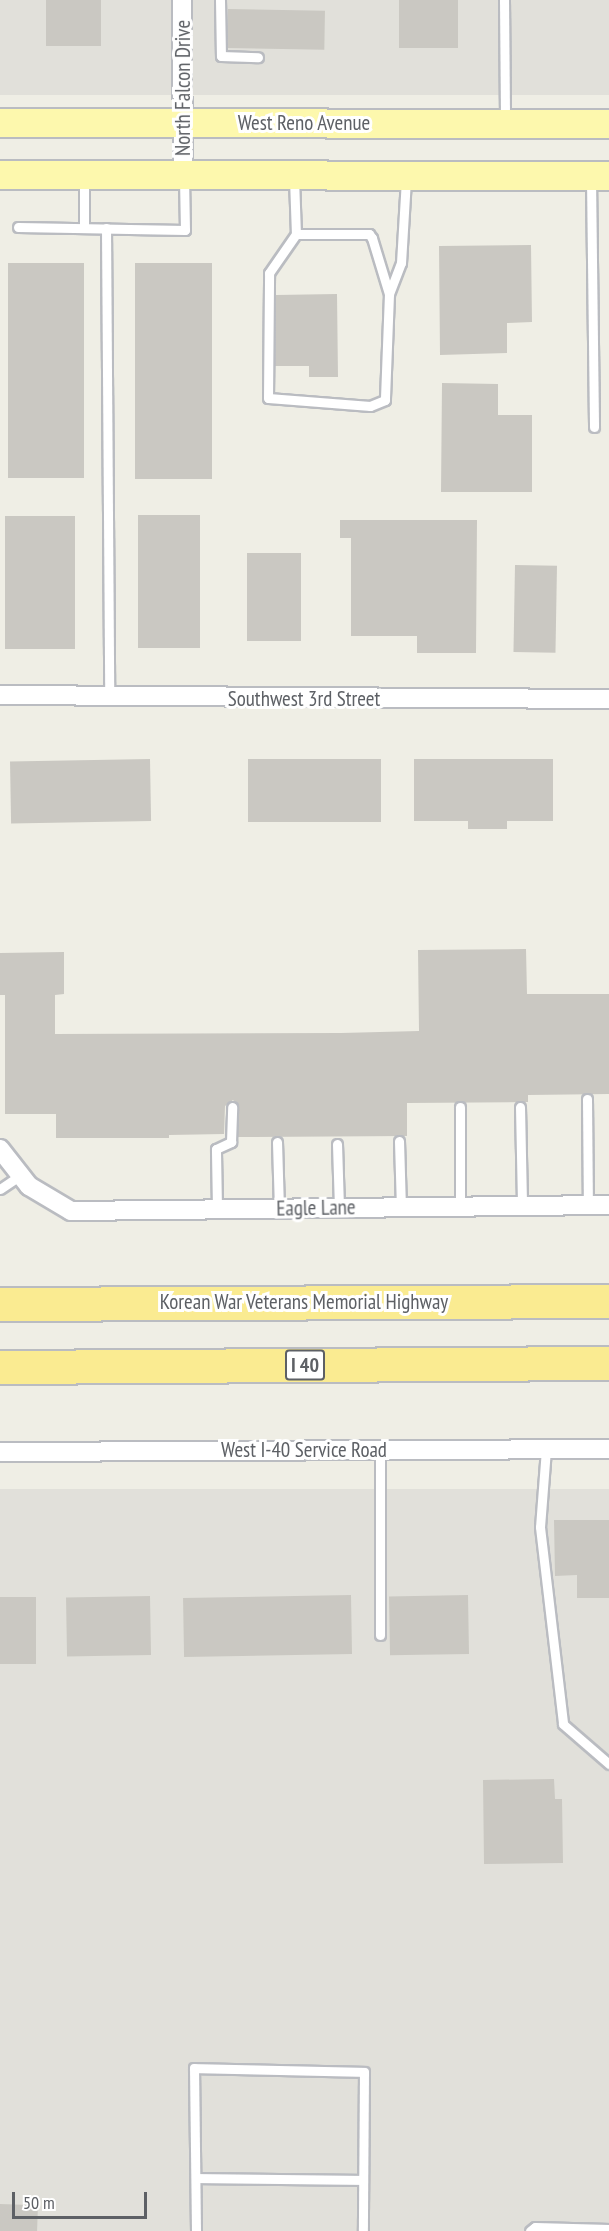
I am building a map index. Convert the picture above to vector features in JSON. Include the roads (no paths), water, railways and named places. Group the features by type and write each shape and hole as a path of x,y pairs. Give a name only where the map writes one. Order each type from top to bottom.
{"highway":[{"name":"Korean War Veterans Memorial Highway","path":"0,1304 609,1301"},
{"name":"I 40","path":"0,1367 609,1363"}],"main road":[{"name":"West Reno Avenue","path":"0,123 609,124"},
{"path":"0,175 600,176"}],"street":[{"name":"North Falcon Drive","path":"182,0 183,175"},
{"name":"Southwest 3rd Street","path":"0,696 609,699"},
{"path":"0,1149 25,1180"},
{"name":"Eagle Lane","path":"25,1180 71,1211 609,1205"},
{"name":"West I-40 Service Road","path":"0,1452 609,1449"}],"lane":[{"path":"182,0 188,0"},
{"path":"220,0 221,56 258,57"},
{"path":"504,0 505,123"},
{"path":"84,175 84,228"},
{"path":"18,227 185,230 183,175"},
{"path":"294,175 296,234 269,273 268,398 370,406 385,400 389,294 401,263 406,176"},
{"path":"594,428 600,176"},
{"path":"106,228 109,697"},
{"path":"296,234 369,234 389,294"},
{"path":"587,1099 588,1205"},
{"path":"217,1209 216,1149 231,1142 232,1107"},
{"path":"460,1107 460,1206"},
{"path":"520,1107 522,1206"},
{"path":"399,1141 401,1207"},
{"path":"278,1142 279,1209"},
{"path":"337,1144 339,1208"},
{"path":"0,1189 25,1180"},
{"path":"380,1449 380,1635"},
{"path":"546,1449 540,1527 563,1724 609,1764"},
{"path":"196,2231 194,2068 364,2072 363,2231"},
{"path":"196,2178 363,2180"},
{"path":"530,2231 535,2227 609,2229"}]}
